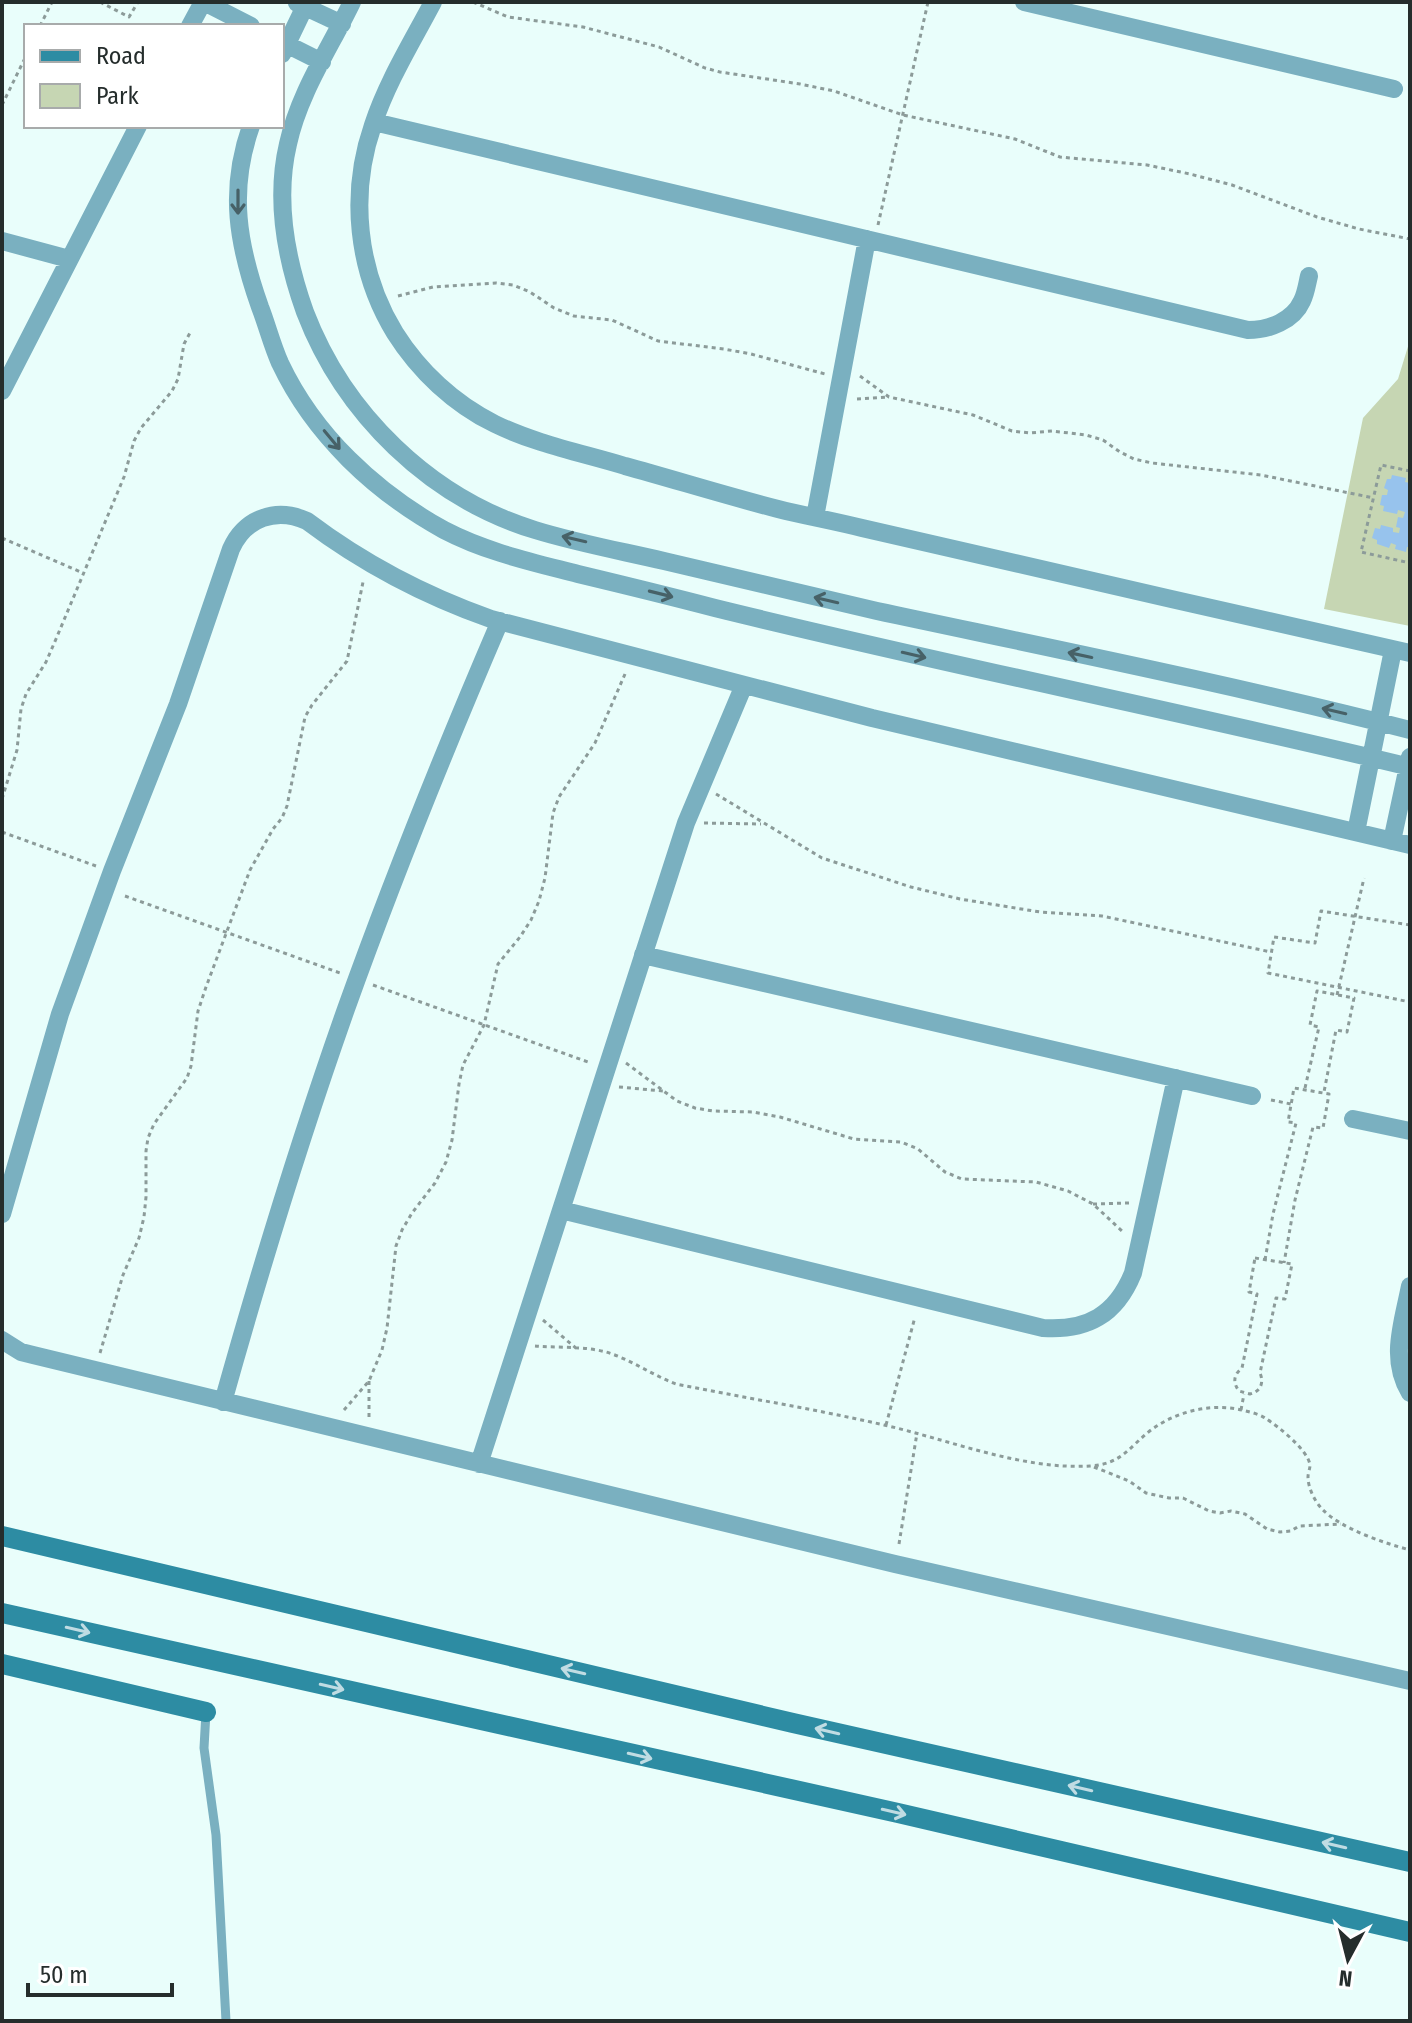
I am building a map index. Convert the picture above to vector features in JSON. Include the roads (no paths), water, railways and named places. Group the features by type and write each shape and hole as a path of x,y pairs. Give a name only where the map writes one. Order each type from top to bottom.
{"main road":[{"path":"2,1536 793,1723 1410,1862"},
{"path":"2,1613 883,1810 1410,1932"},
{"path":"2,1664 206,1712"}],"street":[{"path":"191,24 203,2 247,24"},
{"path":"352,2 298,108 288,143 282,178 286,238 300,297 338,379 376,428 399,451 449,489 491,512 536,530 828,600 1410,730"},
{"path":"433,2 374,122 362,168 359,215 366,262 379,300 396,333 428,375 448,394 493,423 542,442 777,509 1402,652 1379,722 1356,832"},
{"path":"1024,2 1394,89"},
{"path":"284,45 303,3 342,24"},
{"path":"284,47 322,62"},
{"path":"374,122 1248,330 1268,328 1288,318 1302,301 1309,276"},
{"path":"2,391 137,128"},
{"path":"2,1214 60,1014 178,704 231,549 242,531 268,515 278,514 307,521 367,563 431,596 500,621 872,718 1401,843 1409,763 824,635 479,546 421,517 369,479 339,449 313,416 280,362 246,269 241,244 238,217 240,165 250,128"},
{"path":"815,517 871,240"},
{"path":"2,241 69,259"},
{"path":"223,1402 281,1203 347,1007 420,813 500,621"},
{"path":"479,1464 686,823 744,685"},
{"path":"643,955 1252,1096"},
{"path":"561,1210 1043,1328 1072,1328 1097,1319 1119,1300 1128,1287 1176,1078"},
{"path":"1353,1119 1410,1131"},
{"path":"1410,1286 1398,1359 1400,1372 1410,1393"},
{"path":"2,1340 21,1352 330,1428 895,1564 1410,1681"}],"lane":[{"path":"206,1712 204,1748 217,1848 226,2021"}],"water":[{"path":"1392,475 1406,478 1405,482 1410,483 1410,547 1406,552 1395,549 1396,545 1391,543 1389,548 1377,544 1377,540 1372,538 1375,528 1380,529 1381,525 1399,533 1400,528 1396,527 1398,517 1403,518 1405,512 1383,511 1384,506 1380,505 1382,495 1387,495 1388,490 1384,488 1387,479 1391,479"}]}
